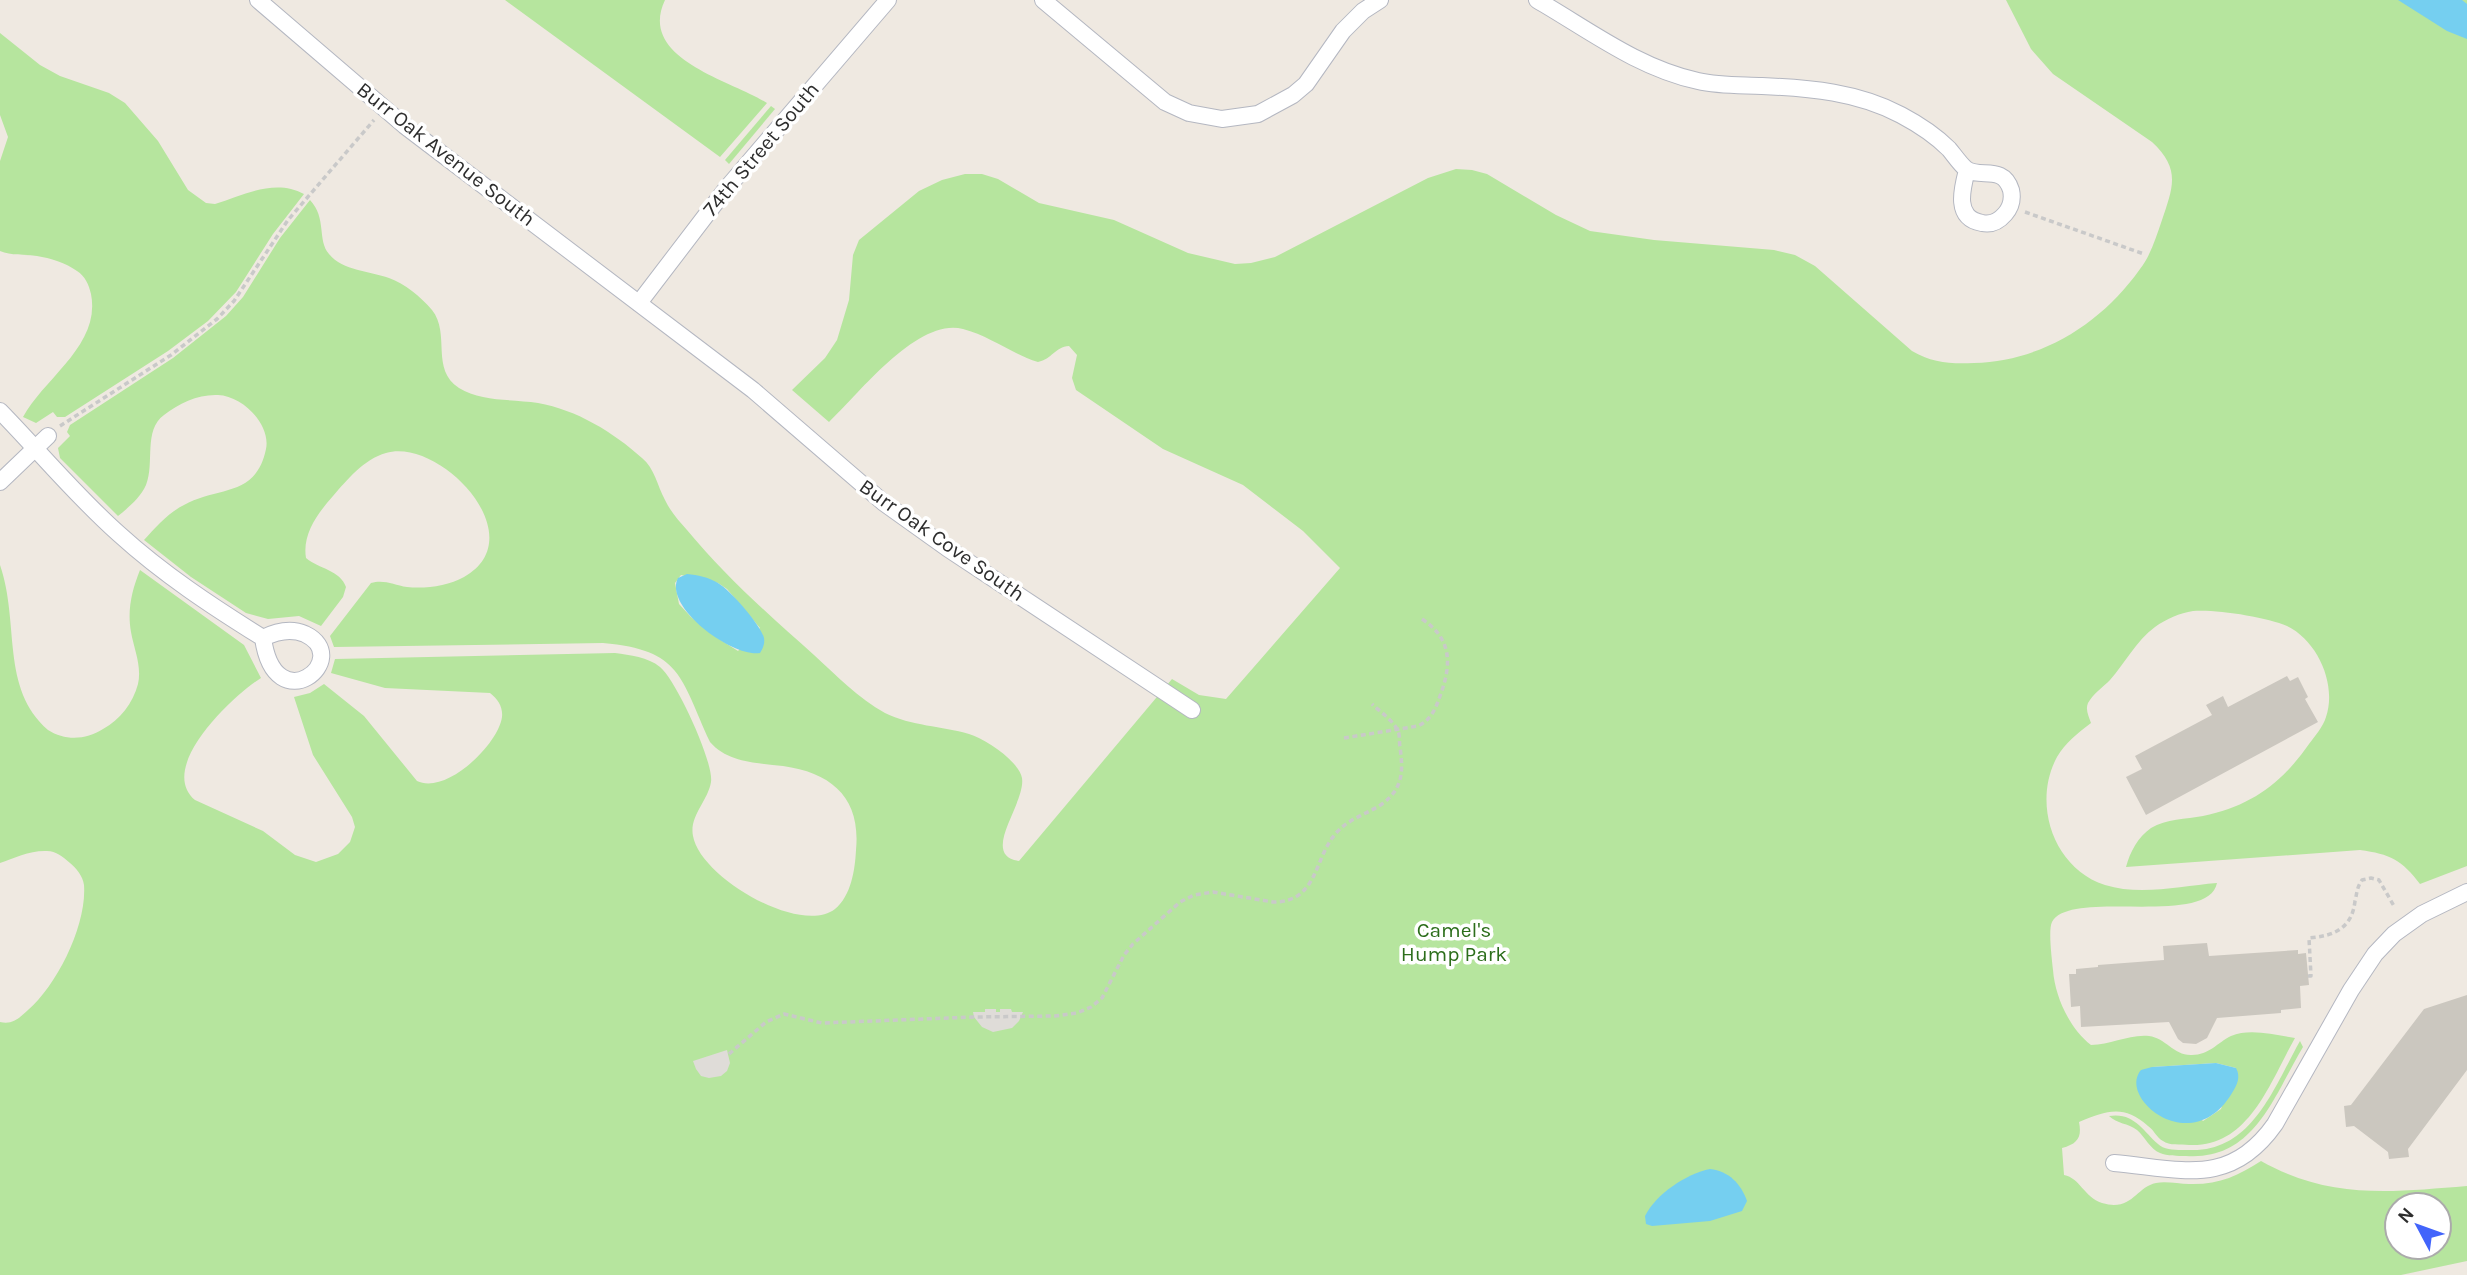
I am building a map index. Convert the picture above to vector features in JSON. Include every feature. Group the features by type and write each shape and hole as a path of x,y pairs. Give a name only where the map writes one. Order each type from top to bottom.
{"street":[{"name":"Burr Oak Avenue South","path":"258,0 384,108 639,303"},
{"name":"74th Street South","path":"639,303 726,189 888,0"},
{"path":"1043,0 1165,102 1189,113 1222,119 1252,116 1293,95 1306,84 1343,31 1363,11 1380,0"},
{"path":"1537,0 1637,60 1680,76 1718,84 1818,90 1879,105 1931,134 1947,147 1967,170 2002,177 2011,192 2010,207 2003,217 1991,223 1978,222 1969,217 1961,202 1967,170"},
{"name":"Burr Oak Cove South","path":"639,303 753,390 910,523 1192,710"},
{"path":"0,411 84,500 135,548 209,604 262,638"},
{"path":"0,482 48,436"},
{"path":"2114,1163 2206,1170 2231,1164 2248,1154 2276,1124 2351,990 2375,954 2409,922 2467,892"}],"path":[{"path":"48,436 85,408 171,355 217,319 234,301 295,212 384,108"},
{"path":"2010,207 2144,254"},
{"path":"1344,738 1418,726 1428,719 1438,702 1447,674 1448,660 1444,644 1436,630 1422,619"},
{"path":"729,1054 766,1022 783,1014 822,1023 1070,1015 1091,1007 1107,992 1120,962 1133,944 1180,902 1194,895 1213,892 1278,902 1292,899 1311,883 1336,832 1352,819 1382,804 1397,788 1403,770 1398,729 1372,704"},
{"path":"2308,976 2311,976 2309,938 2329,936 2344,928 2353,913 2357,888 2362,880 2379,880 2395,906"}],"green space":[{"path":"505,0 665,0 660,20 664,38 675,52 692,65 767,103 720,157"},
{"name":"Camel's Hump Park","path":"2006,0 2467,0 2467,866 2420,884 2395,860 2360,850 2126,867 2135,845 2151,828 2170,821 2220,812 2264,791 2287,771 2325,721 2329,705 2327,678 2308,642 2287,626 2241,614 2188,612 2159,624 2136,645 2110,680 2088,703 2087,711 2091,723 2068,743 2057,757 2050,775 2047,813 2060,849 2072,864 2087,877 2105,885 2132,890 2217,883 2208,896 2190,903 2084,908 2064,912 2052,922 2050,931 2054,980 2065,1012 2083,1038 2091,1045 2149,1036 2180,1053 2192,1055 2208,1051 2238,1034 2263,1033 2295,1038 2255,1109 2227,1136 2210,1143 2168,1144 2131,1115 2115,1112 2098,1115 2079,1122 2078,1139 2062,1148 2064,1175 2074,1180 2091,1197 2112,1205 2127,1202 2149,1185 2164,1182 2199,1184 2218,1181 2236,1175 2261,1161 2287,1174 2337,1188 2387,1191 2467,1186 2467,1261 2401,1275 0,1275 0,1022 12,1022 22,1016 39,999 59,970 81,918 84,885 75,867 53,852 35,852 0,863 0,565 6,587 13,654 23,695 33,713 48,730 61,736 76,738 96,733 120,716 133,698 139,671 131,632 130,608 140,570 244,645 261,678 218,715 203,733 185,769 186,786 195,800 263,831 295,855 316,862 338,854 350,842 355,827 352,817 313,755 294,697 310,693 324,684 364,716 417,781 429,783 442,781 469,765 491,741 502,717 499,704 490,693 385,688 331,673 335,659 615,653 644,659 660,667 693,722 707,757 711,782 696,815 693,836 700,852 713,868 754,898 777,909 799,915 819,915 835,909 845,897 851,882 856,832 854,816 840,792 816,775 783,766 744,761 717,749 710,742 692,700 675,671 664,660 649,652 603,643 334,647 330,636 371,583 385,582 414,588 444,585 464,577 483,560 489,538 485,516 472,494 453,475 431,460 408,452 378,456 350,477 317,517 306,541 306,558 334,573 346,587 343,597 321,626 299,616 268,619 246,613 191,577 144,540 178,508 234,488 254,476 266,449 264,431 253,413 237,400 218,395 204,396 183,403 164,415 158,421 151,438 146,485 130,506 118,516 60,458 58,448 70,436 67,432 70,425 173,358 226,316 243,297 280,238 310,200 318,214 325,248 335,260 395,281 412,291 432,310 440,330 445,371 459,388 487,398 552,406 607,431 646,462 672,512 717,563 764,610 857,694 885,713 916,723 969,734 992,745 1008,757 1022,778 1018,801 1003,839 1003,849 1008,857 1019,861 1172,679 1199,695 1226,699 1340,568 1303,531 1243,485 1163,449 1076,390 1072,378 1077,355 1069,346 1060,348 1038,362 973,332 945,328 908,346 829,422 792,390 825,358 837,340 849,300 853,255 859,240 919,191 942,180 965,174 982,174 998,179 1039,203 1114,220 1188,253 1235,264 1275,257 1428,178 1456,169 1472,170 1487,174 1556,215 1590,231 1654,240 1774,250 1795,255 1815,266 1919,355 1950,363 1999,361 2046,347 2068,336 2107,307 2147,258 2158,233 2171,188 2171,170 2152,142 2053,74 2031,49","holes":["681,575 718,583 727,589 760,628 738,651 716,637 679,604 675,583","2216,1063 2236,1068 2221,1109 2203,1121 2152,1067"]},
{"path":"0,33 40,65 60,76 109,93 125,103 158,141 188,190 206,203 215,204 271,188 293,189 304,194 273,234 236,292 208,321 168,351 65,417 57,417 53,412 36,423 23,417 80,345 92,312 91,294 82,275 58,261 0,251 0,161 8,137 0,115"},
{"path":"771,106 775,109 729,164 725,160"},
{"path":"2300,1041 2303,1047 2260,1121 2246,1136 2229,1148 2210,1155 2163,1154 2153,1149 2137,1130 2109,1116 2132,1120 2158,1144 2172,1150 2211,1148 2229,1141 2245,1129 2258,1114"}],"shaded area":[{"path":"985,1009 996,1009 996,1012 1000,1012 1000,1009 1011,1009 1012,1012 1023,1012 1012,1028 993,1032 982,1027 974,1017 973,1012 985,1012"},
{"path":"727,1050 730,1063 727,1071 721,1076 701,1076 693,1061"}],"water":[{"path":"2398,0 2462,0 2467,4 2467,39 2447,31"},
{"path":"687,574 714,581 737,600 762,632 764,642 760,653 748,652 718,639 690,616 676,590 678,578"},
{"path":"2216,1063 2236,1068 2238,1081 2216,1112 2198,1122 2179,1123 2162,1117 2139,1095 2136,1082 2141,1070"},
{"path":"1710,1169 1723,1172 1738,1184 1747,1201 1742,1211 1710,1221 1652,1226 1646,1224 1645,1216 1664,1193 1691,1175"}],"building":[{"path":"2287,676 2290,681 2298,677 2308,697 2305,699 2318,722 2146,815 2126,777 2142,769 2135,756 2212,715 2206,705 2223,696 2228,707"},
{"path":"2207,943 2209,956 2298,950 2298,954 2306,953 2309,985 2300,986 2301,1008 2281,1010 2281,1013 2217,1018 2207,1038 2196,1044 2183,1043 2178,1039 2169,1022 2081,1027 2080,1006 2071,1007 2069,974 2076,974 2076,969 2164,960 2163,946"},
{"path":"2467,995 2467,1070 2408,1149 2409,1157 2389,1159 2388,1152 2354,1126 2346,1127 2344,1106 2351,1105 2424,1009"}]}
